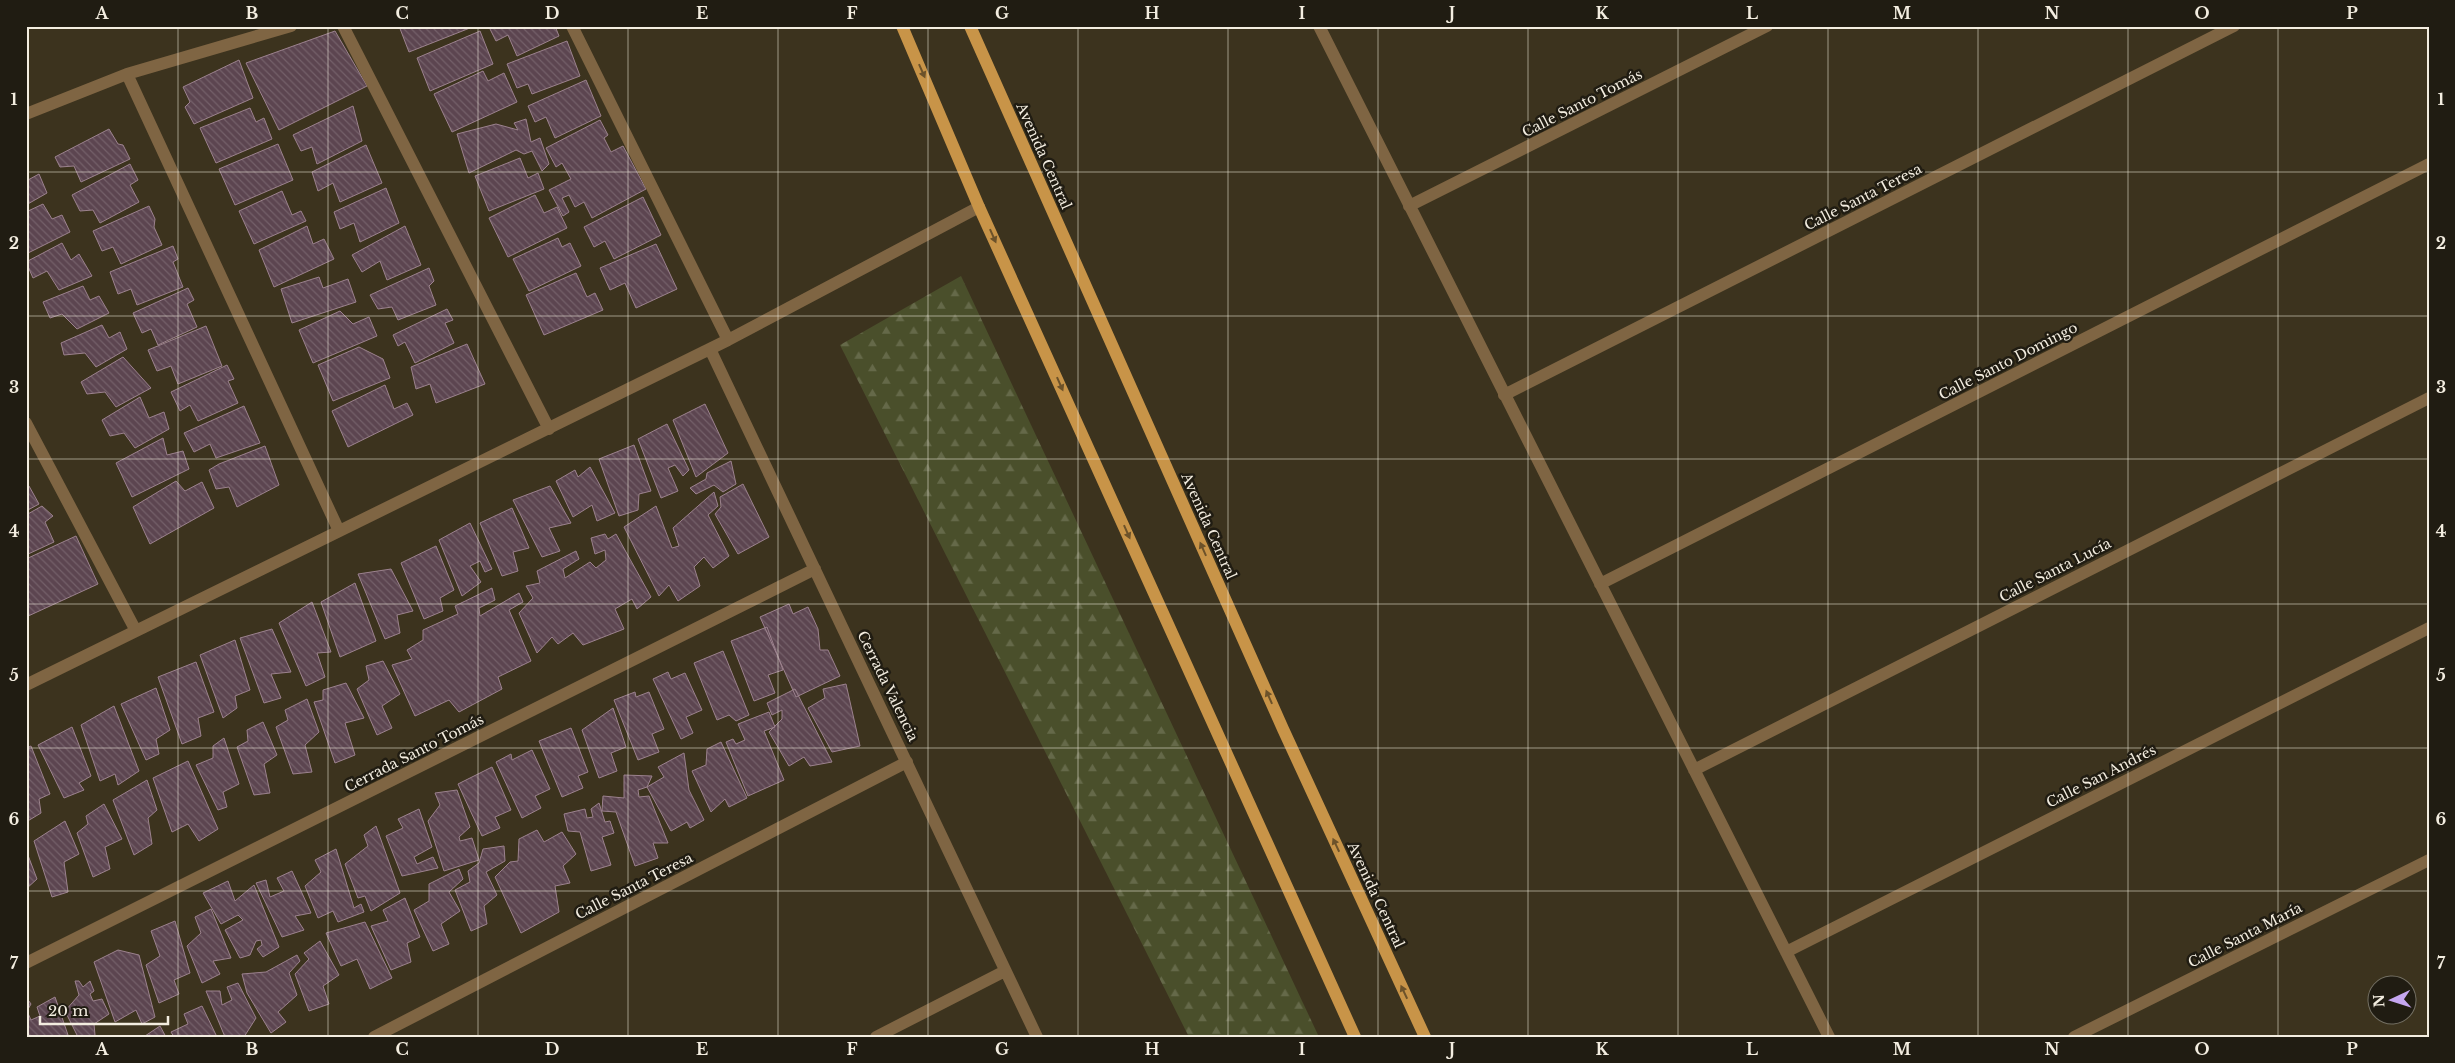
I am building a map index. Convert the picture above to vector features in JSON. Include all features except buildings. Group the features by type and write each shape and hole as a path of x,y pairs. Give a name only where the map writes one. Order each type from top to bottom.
{"main road":[{"path":"902,26 979,207 1355,1037"},
{"name":"Avenida Central","path":"970,26 1283,729 1425,1037"}],"street":[{"path":"26,114 127,74 291,26"},
{"path":"343,26 548,428"},
{"path":"572,26 728,340"},
{"path":"1319,26 1829,1037"},
{"name":"Calle Santo Tomás","path":"1409,206 1767,26"},
{"name":"Calle Santa Teresa","path":"1504,395 2234,26"},
{"path":"127,74 339,531"},
{"name":"Calle Santo Domingo","path":"1600,584 2429,164"},
{"path":"26,684 728,340 979,207"},
{"name":"Cerrada Valencia","path":"710,349 908,762 1037,1037"},
{"name":"Calle Santa Lucía","path":"1694,770 2429,398"},
{"path":"26,423 136,631"},
{"name":"Cerrada Santo Tomás","path":"26,963 815,568"},
{"name":"Calle San Andrés","path":"1786,952 2429,628"},
{"name":"Calle Santa Teresa","path":"374,1037 908,762"},
{"name":"Calle Santa María","path":"2074,1037 2429,860"},
{"path":"876,1037 1005,971"}],"green space":[{"path":"961,276 1319,1037 1189,1037 840,345"}]}
